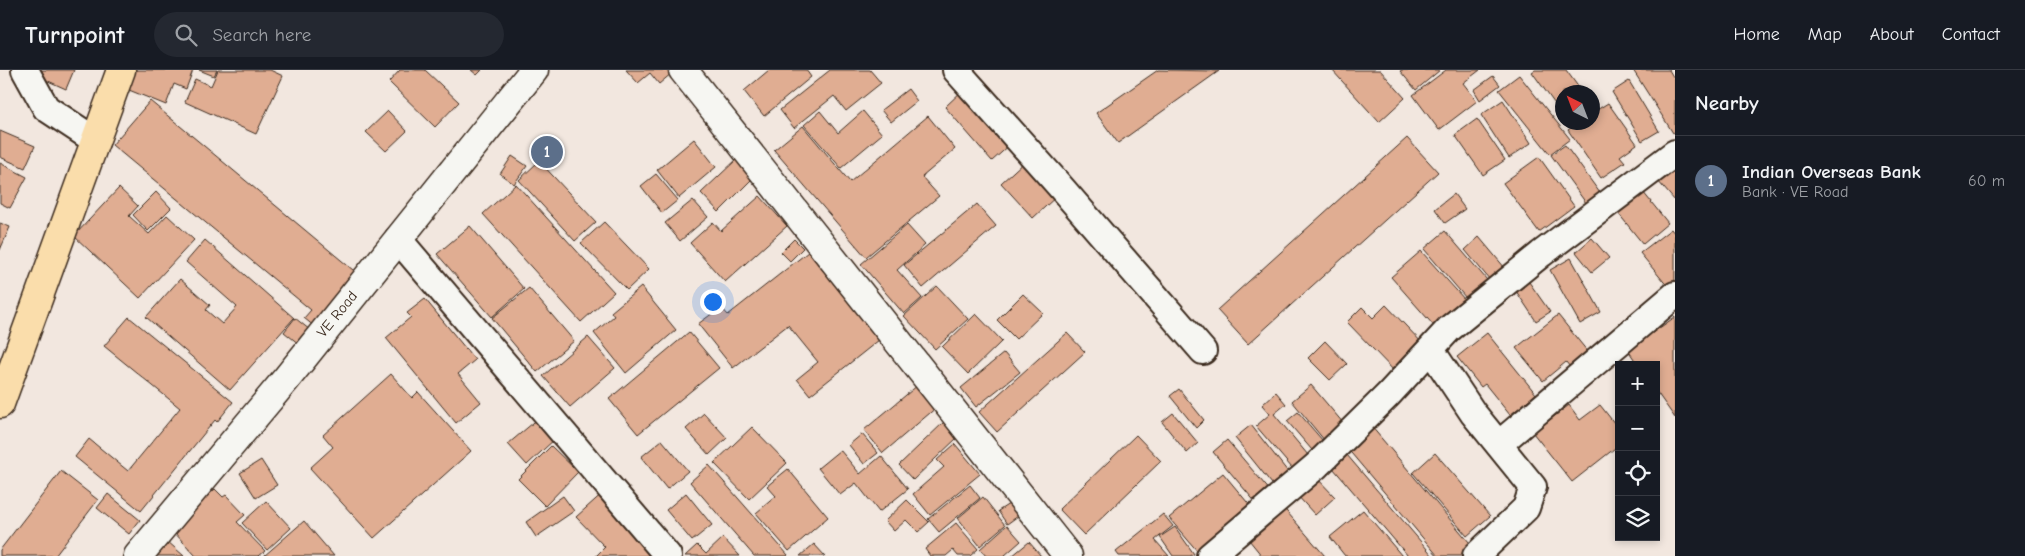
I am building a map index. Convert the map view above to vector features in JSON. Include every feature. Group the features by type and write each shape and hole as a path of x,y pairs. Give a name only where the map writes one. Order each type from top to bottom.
{"main road":[{"path":"0,404 121,70"},
{"name":"VE Road","path":"138,556 286,378 534,70"},
{"path":"683,70 1068,556"}],"street":[{"path":"25,70 46,108 96,141"},
{"path":"956,70 1203,351"},
{"path":"1210,556 1316,466 1449,329 1541,254 1675,153"},
{"path":"398,239 668,556"},
{"path":"1499,444 1675,295"},
{"path":"1430,350 1473,413 1533,487 1526,508 1476,556"}],"building":[{"path":"41,70 74,70 66,89 46,80"},
{"path":"131,70 193,70 186,89 174,84 166,105 124,88"},
{"path":"199,70 217,70 214,76"},
{"path":"218,70 270,70 283,76 256,134 185,102 195,79 211,86"},
{"path":"400,70 425,70 459,102 435,127 389,82"},
{"path":"471,70 482,70 477,75"},
{"path":"626,70 669,70 672,73 659,84 650,73 638,83"},
{"path":"769,70 806,70 811,77 764,116 744,91"},
{"path":"830,70 870,70 881,83 846,111 834,96 794,128 780,110"},
{"path":"1158,70 1219,71 1118,143 1096,113"},
{"path":"1332,70 1380,70 1405,98 1379,122"},
{"path":"1440,70 1416,90 1400,71"},
{"path":"1446,70 1480,70 1463,83 1477,101 1439,130 1413,95"},
{"path":"1535,70 1566,70 1577,85 1555,85 1555,104 1532,72"},
{"path":"1633,70 1669,70 1675,80 1675,132 1673,133"},
{"path":"1519,75 1555,120 1555,130 1563,130 1570,139 1550,154 1499,90"},
{"path":"1493,76 1500,85 1480,100 1474,90"},
{"path":"1629,81 1659,131 1642,141 1612,92"},
{"path":"965,88 1012,143 992,161 945,107"},
{"path":"908,89 917,101 891,122 881,110"},
{"path":"1503,100 1531,143 1509,158 1481,115"},
{"path":"150,101 359,275 315,327 304,318 311,310 112,145"},
{"path":"1608,103 1637,144 1620,156 1625,162 1601,178 1568,130 1600,130 1600,108"},
{"path":"388,111 407,131 386,151 366,132"},
{"path":"820,111 838,133 863,111 882,134 841,168 804,125"},
{"path":"928,116 955,149 922,177 939,196 866,257 774,150 803,126 850,182"},
{"path":"1477,119 1505,160 1483,175 1455,135"},
{"path":"0,131 35,146 25,168 0,157"},
{"path":"1407,138 1438,172 1248,344 1217,310"},
{"path":"694,139 716,167 679,198 657,170"},
{"path":"1565,145 1600,193 1586,203 1551,155"},
{"path":"512,156 527,166 514,184 500,174"},
{"path":"1539,157 1574,206 1539,232 1503,183"},
{"path":"737,159 754,177 719,212 701,193"},
{"path":"1026,160 1058,195 1033,218 1001,183"},
{"path":"539,161 596,222 575,241 519,180"},
{"path":"0,163 27,177 10,208 0,203"},
{"path":"1675,165 1675,201 1658,181"},
{"path":"656,174 678,200 662,213 641,186"},
{"path":"516,184 614,292 581,322 483,214"},
{"path":"119,188 138,206 129,216 149,234 167,215 194,240 140,298 74,236"},
{"path":"156,192 171,208 148,231 133,215"},
{"path":"1643,192 1668,223 1643,244 1618,213"},
{"path":"1454,194 1465,209 1445,223 1435,209"},
{"path":"760,196 787,226 725,282 690,243 713,222 721,231"},
{"path":"693,200 708,217 680,241 665,223"},
{"path":"977,204 996,226 923,288 904,265"},
{"path":"604,222 649,269 627,290 581,243"},
{"path":"0,223 10,227 0,250"},
{"path":"907,225 925,245 897,270 922,298 904,314 861,264"},
{"path":"470,226 524,289 492,317 437,254"},
{"path":"1671,229 1675,234 1675,291 1673,293 1640,253"},
{"path":"1445,231 1487,280 1466,298 1424,249"},
{"path":"1479,237 1505,268 1490,280 1465,250"},
{"path":"1592,238 1609,258 1592,272 1576,252"},
{"path":"794,239 803,248 790,261 781,252"},
{"path":"205,240 294,318 230,390 146,317 180,279 210,305 206,310 222,324 237,307 186,262"},
{"path":"1421,251 1465,300 1435,327 1391,277"},
{"path":"808,252 879,340 810,395 797,379 818,362 788,325 733,368 698,324 721,307 728,315"},
{"path":"1571,258 1601,312 1580,324 1550,270"},
{"path":"1529,282 1550,312 1536,321 1516,291"},
{"path":"937,286 968,319 935,349 904,316"},
{"path":"641,287 676,330 626,373 594,333 614,316 611,312"},
{"path":"529,288 574,341 537,372 492,318"},
{"path":"1023,294 1043,313 1016,339 997,320"},
{"path":"425,299 475,360 458,374 481,402 456,423 386,338 411,317 407,313"},
{"path":"1386,305 1425,346 1397,374 1347,322 1362,307 1373,318"},
{"path":"976,314 1002,341 968,374 942,347"},
{"path":"1558,315 1592,357 1574,372 1566,362 1543,381 1516,348"},
{"path":"129,317 233,402 217,422 215,420 141,511 75,457 89,439 128,471 180,408 104,346"},
{"path":"1675,317 1675,418 1660,397 1660,361 1635,361 1628,350"},
{"path":"295,318 310,330 299,344 284,332"},
{"path":"689,332 719,368 638,434 609,399"},
{"path":"1067,333 1085,352 997,432 979,412"},
{"path":"1487,333 1536,394 1510,415 1485,384 1481,387 1457,357"},
{"path":"588,337 615,368 570,407 543,376"},
{"path":"1325,341 1347,364 1330,380 1308,358"},
{"path":"1004,353 1020,372 976,407 961,388"},
{"path":"391,374 412,398 418,392 471,451 374,538 310,468 333,447 323,435"},
{"path":"918,385 937,407 883,453 864,430"},
{"path":"1311,385 1344,424 1325,441 1292,401"},
{"path":"1179,389 1204,420 1196,428 1170,396"},
{"path":"1276,392 1286,404 1274,414 1308,455 1292,468 1256,426 1270,414 1262,405"},
{"path":"1569,405 1580,420 1600,405 1615,424 1615,448 1572,482 1533,433"},
{"path":"1298,412 1323,441 1312,450 1287,421"},
{"path":"704,413 727,438 709,455 686,429"},
{"path":"1173,413 1198,443 1187,453 1162,422"},
{"path":"540,417 557,437 527,465 508,444"},
{"path":"944,422 958,437 913,480 899,465"},
{"path":"1251,425 1288,472 1272,484 1235,438"},
{"path":"1371,426 1475,549 1466,556 1438,556 1346,447"},
{"path":"752,427 787,463 749,499 714,463"},
{"path":"862,434 878,453 864,464 849,445"},
{"path":"1136,435 1161,461 1084,535 1059,509"},
{"path":"662,440 688,471 667,489 641,457"},
{"path":"1227,440 1271,492 1257,504 1213,452"},
{"path":"955,444 980,474 930,515 913,494 944,467 937,460"},
{"path":"551,446 578,472 545,506 518,479"},
{"path":"840,450 860,474 881,456 908,489 879,512 856,483 840,495 818,468"},
{"path":"1435,453 1490,516 1467,536 1413,473"},
{"path":"1347,455 1433,556 1408,556 1333,468"},
{"path":"261,460 277,485 256,498 240,473"},
{"path":"709,465 787,556 754,556 690,482"},
{"path":"788,469 828,517 789,551 756,513 776,496 767,486"},
{"path":"61,471 98,500 55,556 0,556 0,550"},
{"path":"1223,473 1252,508 1199,553 1169,518"},
{"path":"1315,476 1335,497 1315,515 1296,494"},
{"path":"970,485 980,498 939,532 928,519"},
{"path":"215,489 223,497 226,495 245,515 237,522 265,551 259,556 196,556 172,530"},
{"path":"605,491 660,556 596,556 605,547 576,517"},
{"path":"686,493 712,525 692,541 666,510"},
{"path":"108,494 140,520 129,534 97,508"},
{"path":"563,496 574,511 536,537 526,522"},
{"path":"983,497 1005,525 980,546 958,518"},
{"path":"907,500 929,522 918,532 906,520 894,531 885,521"},
{"path":"266,501 291,528 267,550 242,523"},
{"path":"1009,504 1018,516 1007,524 998,511"},
{"path":"1281,505 1325,556 1262,556 1245,535"},
{"path":"1363,510 1402,556 1345,556 1330,537"},
{"path":"1163,514 1173,526 1155,540 1169,556 1119,556 1116,552"},
{"path":"304,521 334,556 264,556"},
{"path":"956,523 978,549 970,556 958,556 953,550 946,556 930,556 925,549"},
{"path":"1007,525 1021,541 1004,556 986,556 980,549"},
{"path":"1175,527 1194,554 1190,556 1173,556 1160,537"},
{"path":"723,538 740,556 685,556 697,545 706,554"},
{"path":"167,541 184,556 153,556"},
{"path":"1029,542 1041,556 1012,556"},
{"path":"814,544 825,556 800,556"}],"place":[{"name":"Indian Overseas Bank","path":"547,152"}]}
